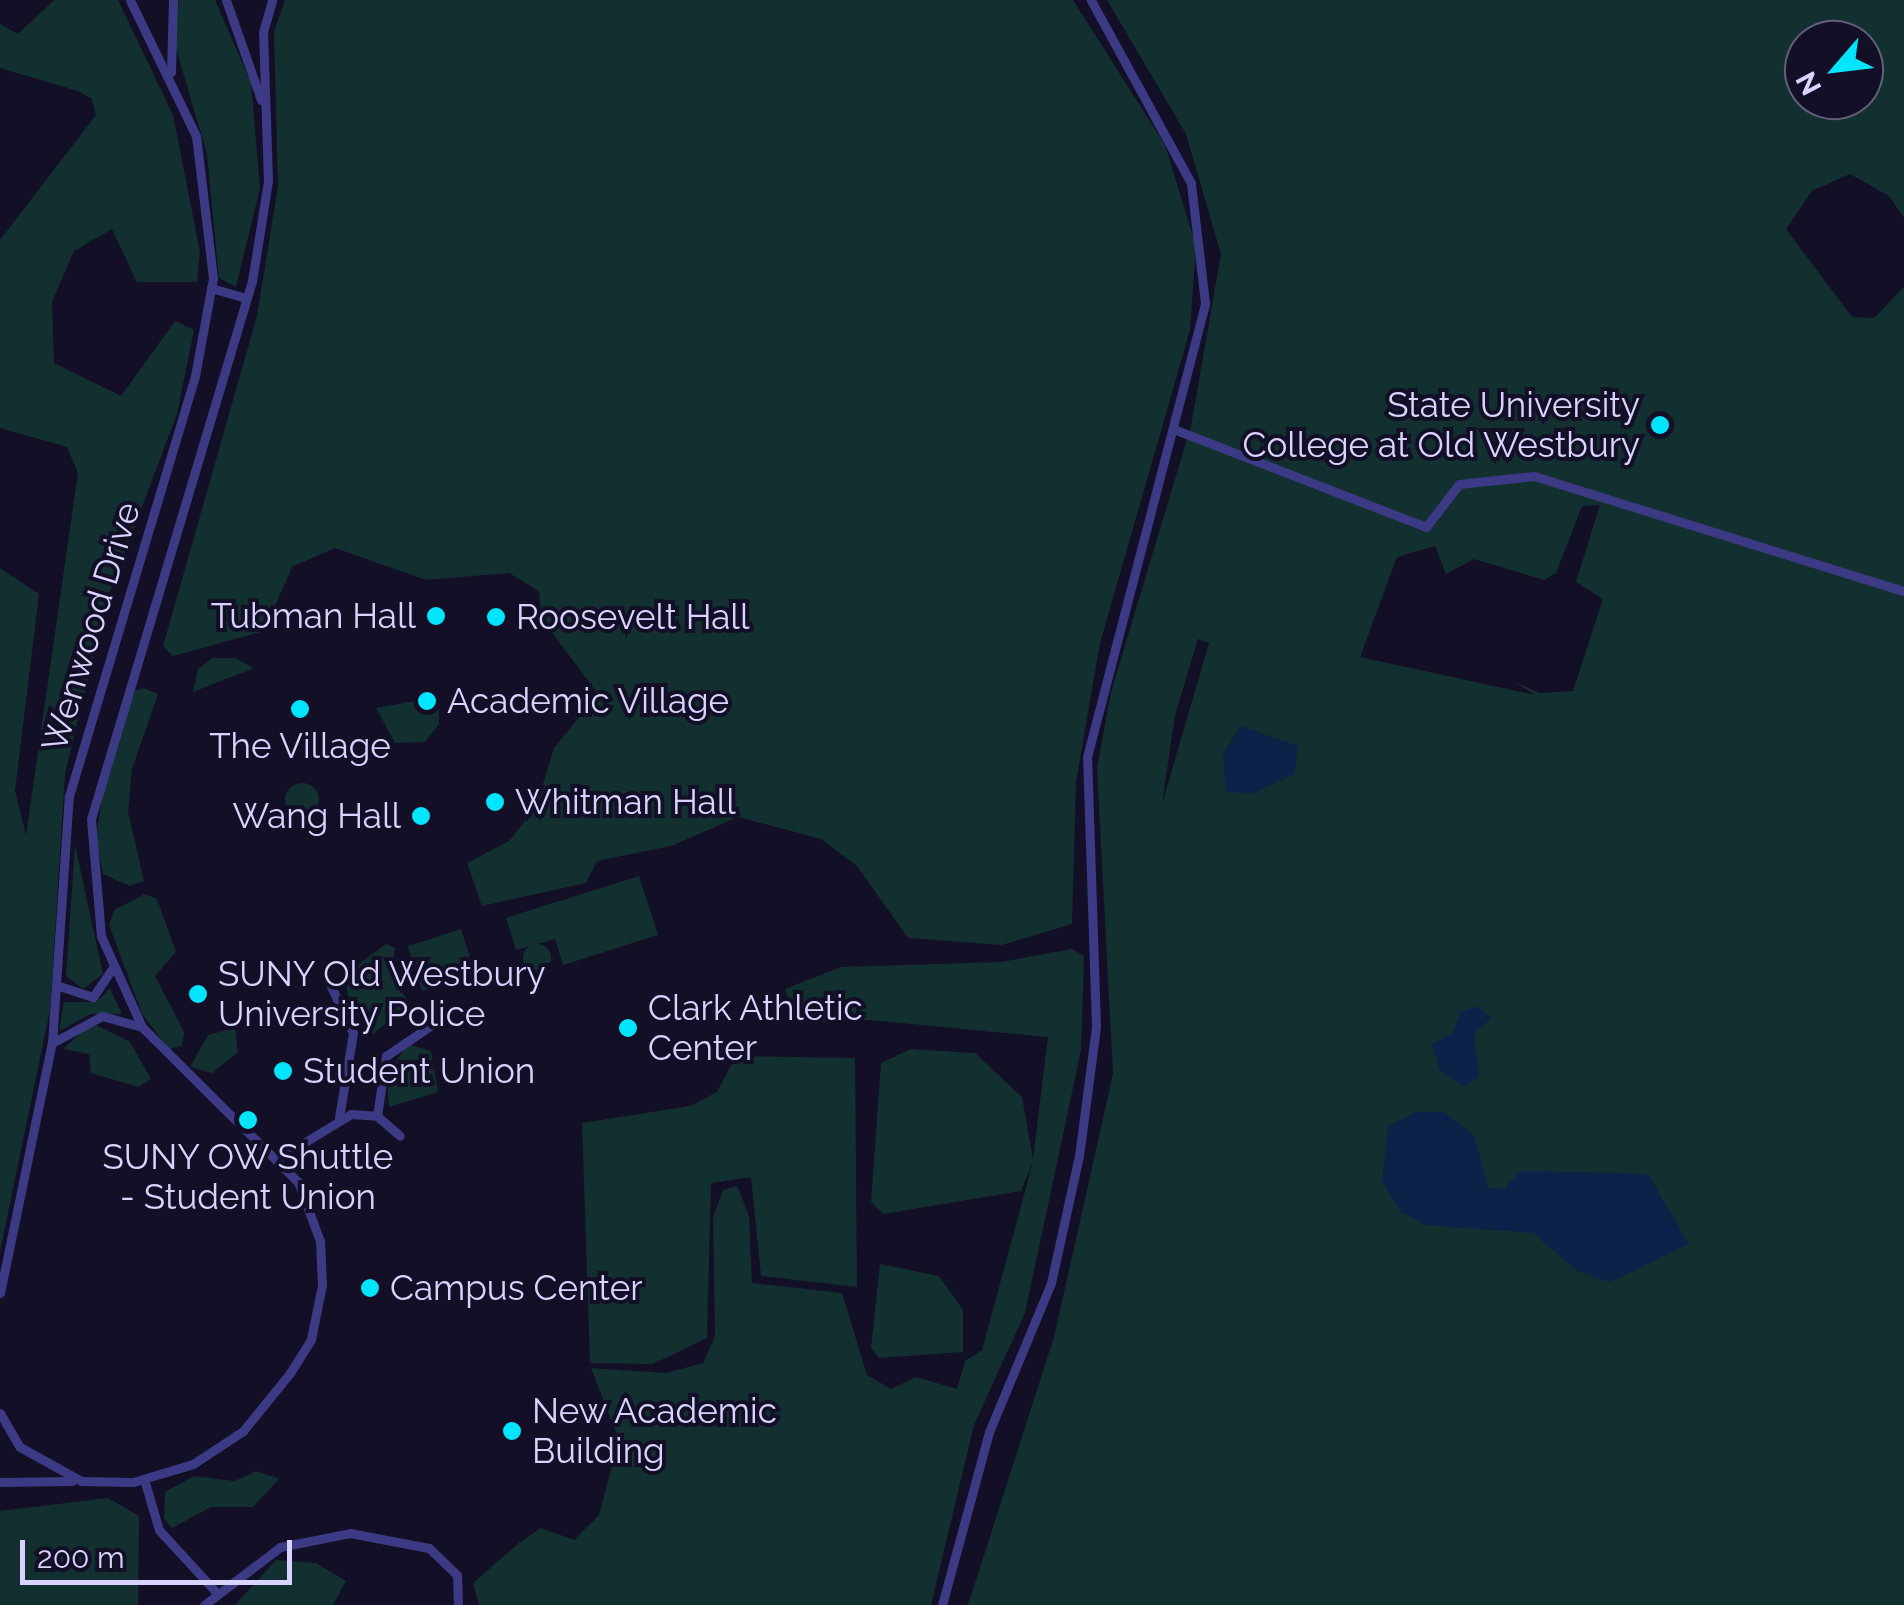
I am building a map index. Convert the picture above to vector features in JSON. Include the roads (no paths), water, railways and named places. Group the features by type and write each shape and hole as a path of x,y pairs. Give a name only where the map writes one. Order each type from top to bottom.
{"street":[{"path":"130,0 171,74"},
{"path":"171,74 173,0"},
{"path":"226,0 266,118"},
{"path":"0,1482 144,1480 193,1464 243,1431 310,1339 320,1241 307,1198 279,1158 142,1027 112,969 92,892 95,791 247,298 267,193 272,0"},
{"path":"942,1605 989,1432 1051,1283 1078,1156 1096,1026 1087,757 1200,334 1202,227 1174,138 1091,0"},
{"name":"Wenwood Drive","path":"0,1293 52,1043 70,796 195,376 211,288 204,173 171,74"},
{"path":"211,288 247,298"},
{"path":"1176,430 1240,448 1308,488 1426,527 1452,488 1503,474 1904,591"},
{"path":"59,986 92,998 112,969"},
{"path":"329,982 353,1033 339,1118"},
{"path":"377,1116 386,1056 448,1013"},
{"path":"52,1043 102,1016 142,1027"},
{"path":"279,1158 339,1118 377,1116 400,1136"},
{"path":"0,1413 20,1448 81,1481"},
{"path":"144,1480 159,1530 217,1593"},
{"path":"204,1605 280,1547 350,1533 429,1548 457,1576 458,1605"}],"water":[{"path":"1241,726 1298,746 1294,774 1254,793 1226,792 1223,754"},
{"path":"1478,1006 1491,1018 1474,1034 1479,1076 1464,1087 1440,1070 1432,1045 1453,1032 1461,1011"},
{"path":"1415,1112 1444,1112 1474,1135 1488,1188 1504,1189 1520,1171 1648,1174 1689,1244 1610,1282 1576,1270 1533,1233 1426,1225 1400,1211 1382,1181 1388,1127"}],"place":[{"name":"State University College at Old Westbury","path":"1660,425"},
{"name":"Tubman Hall","path":"436,616"},
{"name":"Roosevelt Hall","path":"496,617"},
{"name":"Academic Village","path":"427,701"},
{"name":"The Village","path":"300,709"},
{"name":"Whitman Hall","path":"495,802"},
{"name":"Wang Hall","path":"421,816"},
{"name":"SUNY Old Westbury University Police","path":"198,994"},
{"name":"Clark Athletic Center","path":"628,1028"},
{"name":"Student Union","path":"283,1071"},
{"name":"SUNY OW Shuttle - Student Union","path":"248,1120"},
{"name":"Campus Center","path":"370,1288"},
{"name":"New Academic Building","path":"512,1431"}]}
